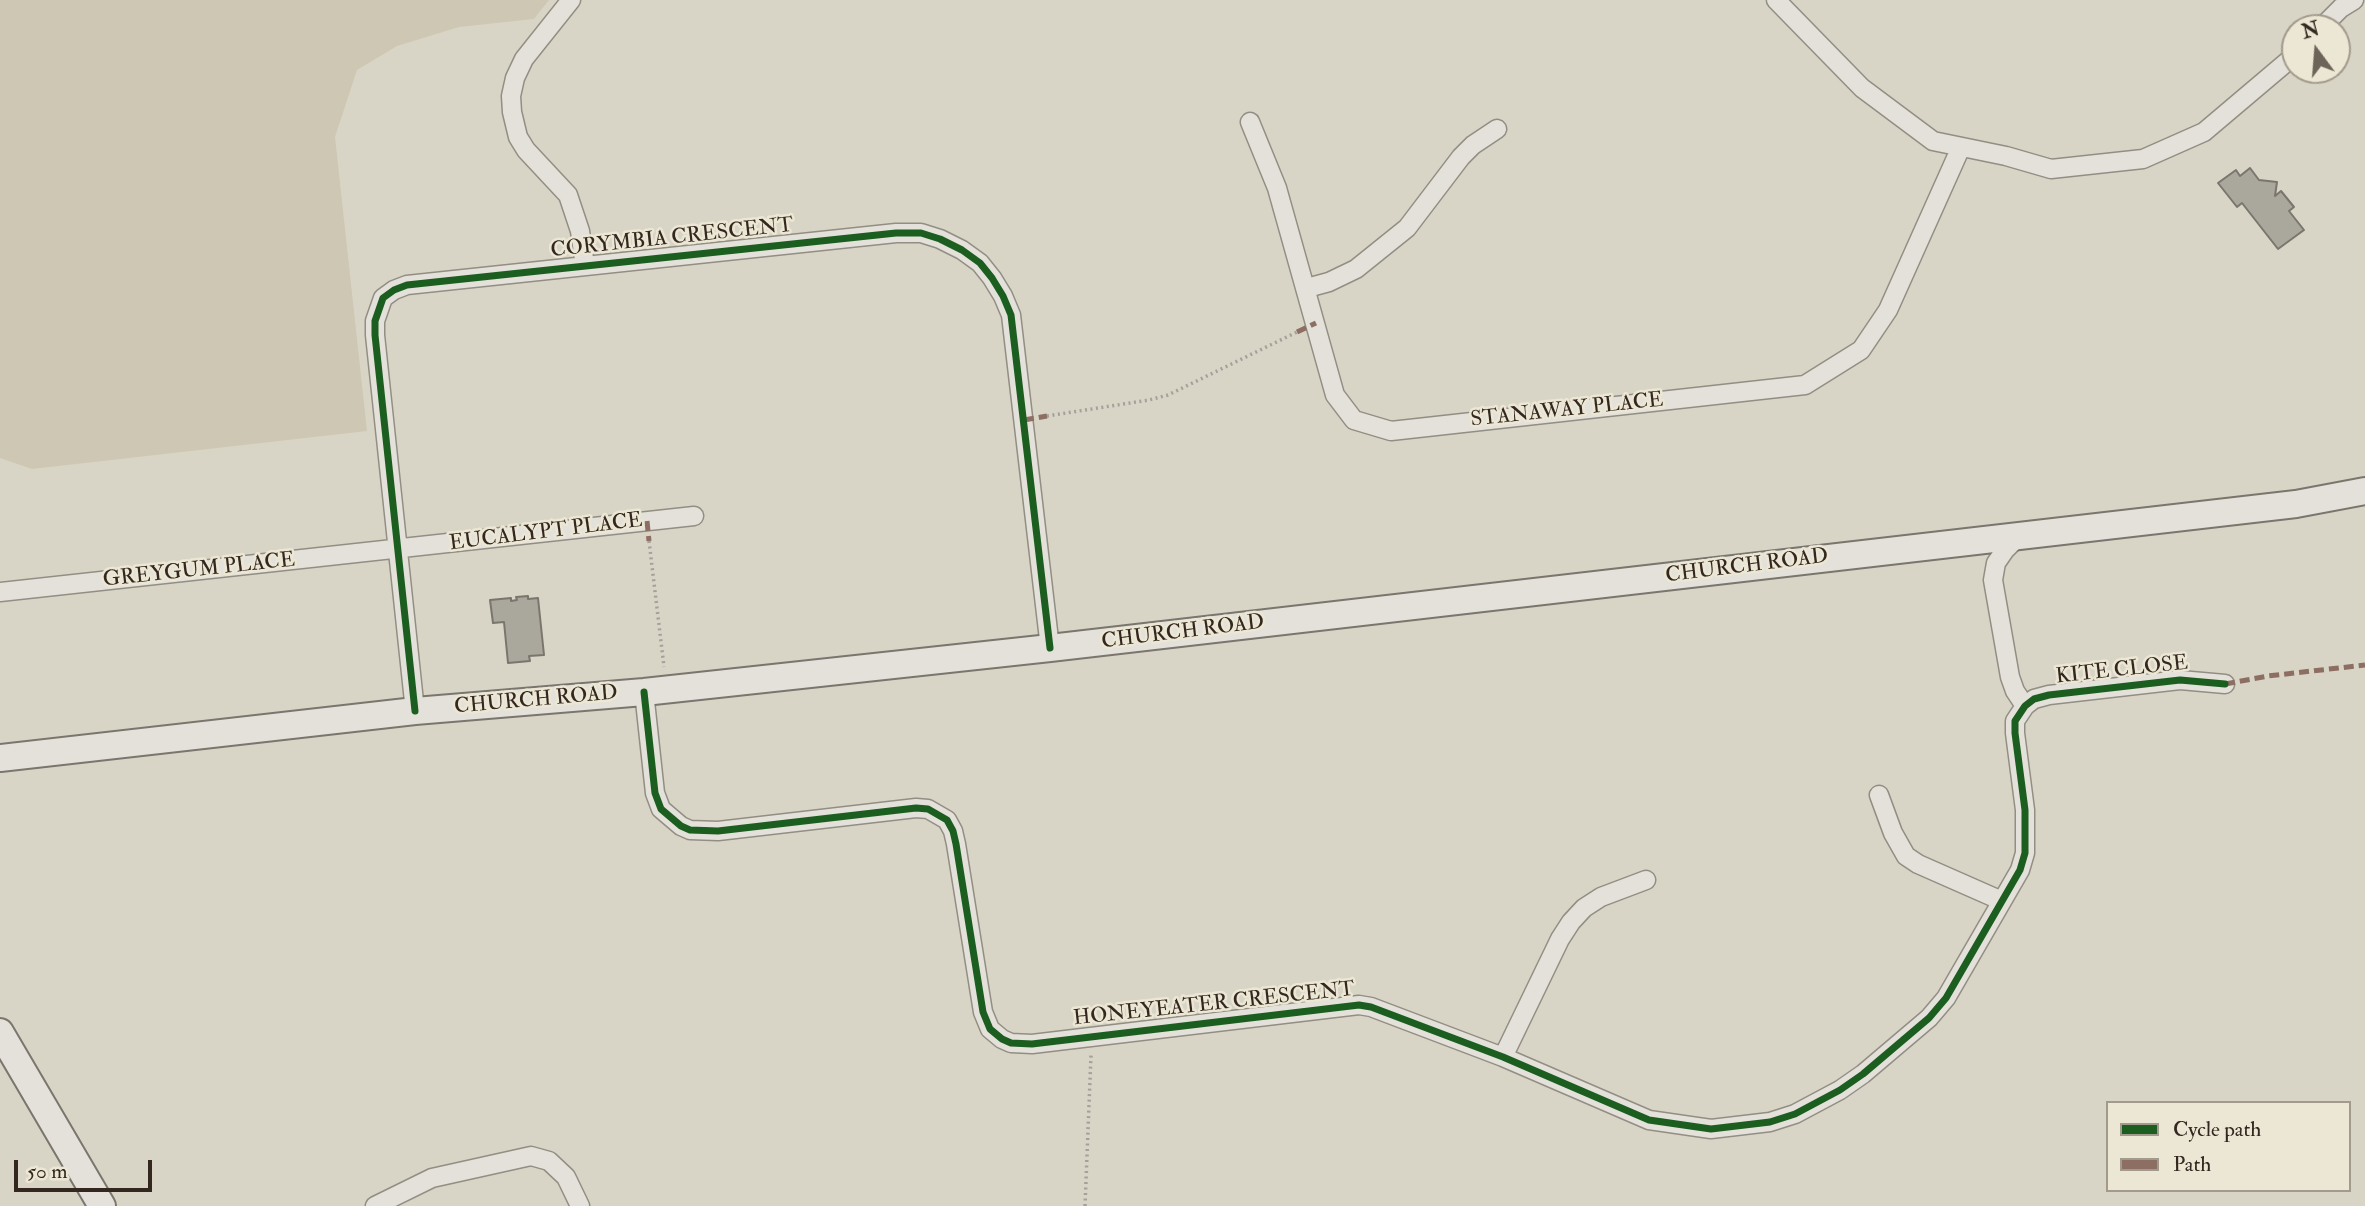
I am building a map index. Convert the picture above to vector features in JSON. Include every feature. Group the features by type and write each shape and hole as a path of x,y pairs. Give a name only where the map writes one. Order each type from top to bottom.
{"main road":[{"name":"CHURCH ROAD","path":"0,758 415,711 644,692 1050,648 2296,504 2365,491"},
{"path":"0,1032 102,1206"}],"street":[{"path":"571,0 524,59 515,78 511,104 518,137 526,150 568,195 580,231 584,265"},
{"path":"1776,0 1862,88 1933,141 2051,169 2143,159 2203,132 2281,67"},
{"path":"2335,14 2354,0"},
{"name":"STANAWAY PLACE","path":"1250,122 1277,188 1335,395 1354,420 1391,431 1805,385 1861,349 1888,310 1961,147"},
{"path":"1307,288 1356,269 1407,228 1461,157 1473,145 1497,129"},
{"name":"CORYMBIA CRESCENT","path":"415,711 375,335 374,321 383,298 407,285 896,233 921,233 962,250 980,263 1003,296 1012,324 1050,648"},
{"name":"EUCALYPT PLACE","path":"398,550 694,516"},
{"path":"2019,536 1996,563 1993,580 2010,677 2025,706"},
{"name":"GREYGUM PLACE","path":"0,592 398,550"},
{"name":"KITE CLOSE","path":"2025,706 2034,699 2049,695 2179,680 2225,684"},
{"name":"HONEYEATER CRESCENT","path":"644,692 656,793 661,809 681,826 700,832 718,831 916,808 929,809 947,820 953,831 983,1012 990,1029 1011,1043 1032,1044 1359,1004 1503,1058 1649,1120 1711,1129 1770,1122 1795,1114 1840,1090 1929,1018 1946,998 2020,870 2025,853 2025,810 2015,721 2025,706"},
{"path":"1879,795 1893,833 1906,856 1918,864 2002,901"},
{"path":"1503,1058 1560,939 1571,922 1584,908 1601,897 1646,880"},
{"path":"375,1206 432,1178 531,1156 549,1161 566,1177 580,1206"}],"path":[{"path":"1047,416 1167,395 1297,332"},
{"path":"649,541 664,667"},
{"path":"1084,1206 1092,1036"}],"shaded area":[{"path":"0,0 549,0 534,19 459,27 397,46 357,70 335,137 367,431 32,469 0,458"}],"building":[{"path":"2250,168 2259,180 2277,182 2275,196 2281,191 2294,207 2289,211 2304,230 2278,249 2242,203 2237,207 2218,183 2236,170 2240,176"},
{"path":"528,596 528,599 538,598 544,655 529,656 530,661 508,663 504,622 493,623 490,600 511,598 511,601 517,600 516,597"}],"marked path":[{"path":"1297,332 1316,323"},
{"path":"1024,420 1047,416"},
{"path":"647,521 649,541"},
{"path":"2225,684 2268,676 2365,665"}],"cycle path":[{"path":"415,711 375,335 375,321 383,298 407,285 896,233 921,233 962,250 980,263 992,278 1011,315 1050,648"},
{"path":"644,692 655,793 661,809 690,830 718,831 916,808 928,809 947,820 956,844 983,1012 990,1029 1011,1043 1032,1044 1359,1005 1371,1007 1503,1057 1649,1120 1711,1129 1770,1122 1795,1114 1840,1090 1929,1018 1946,998 2020,870 2025,853 2025,810 2015,733 2015,721 2025,706 2034,699 2049,695 2180,680 2225,684"}]}
